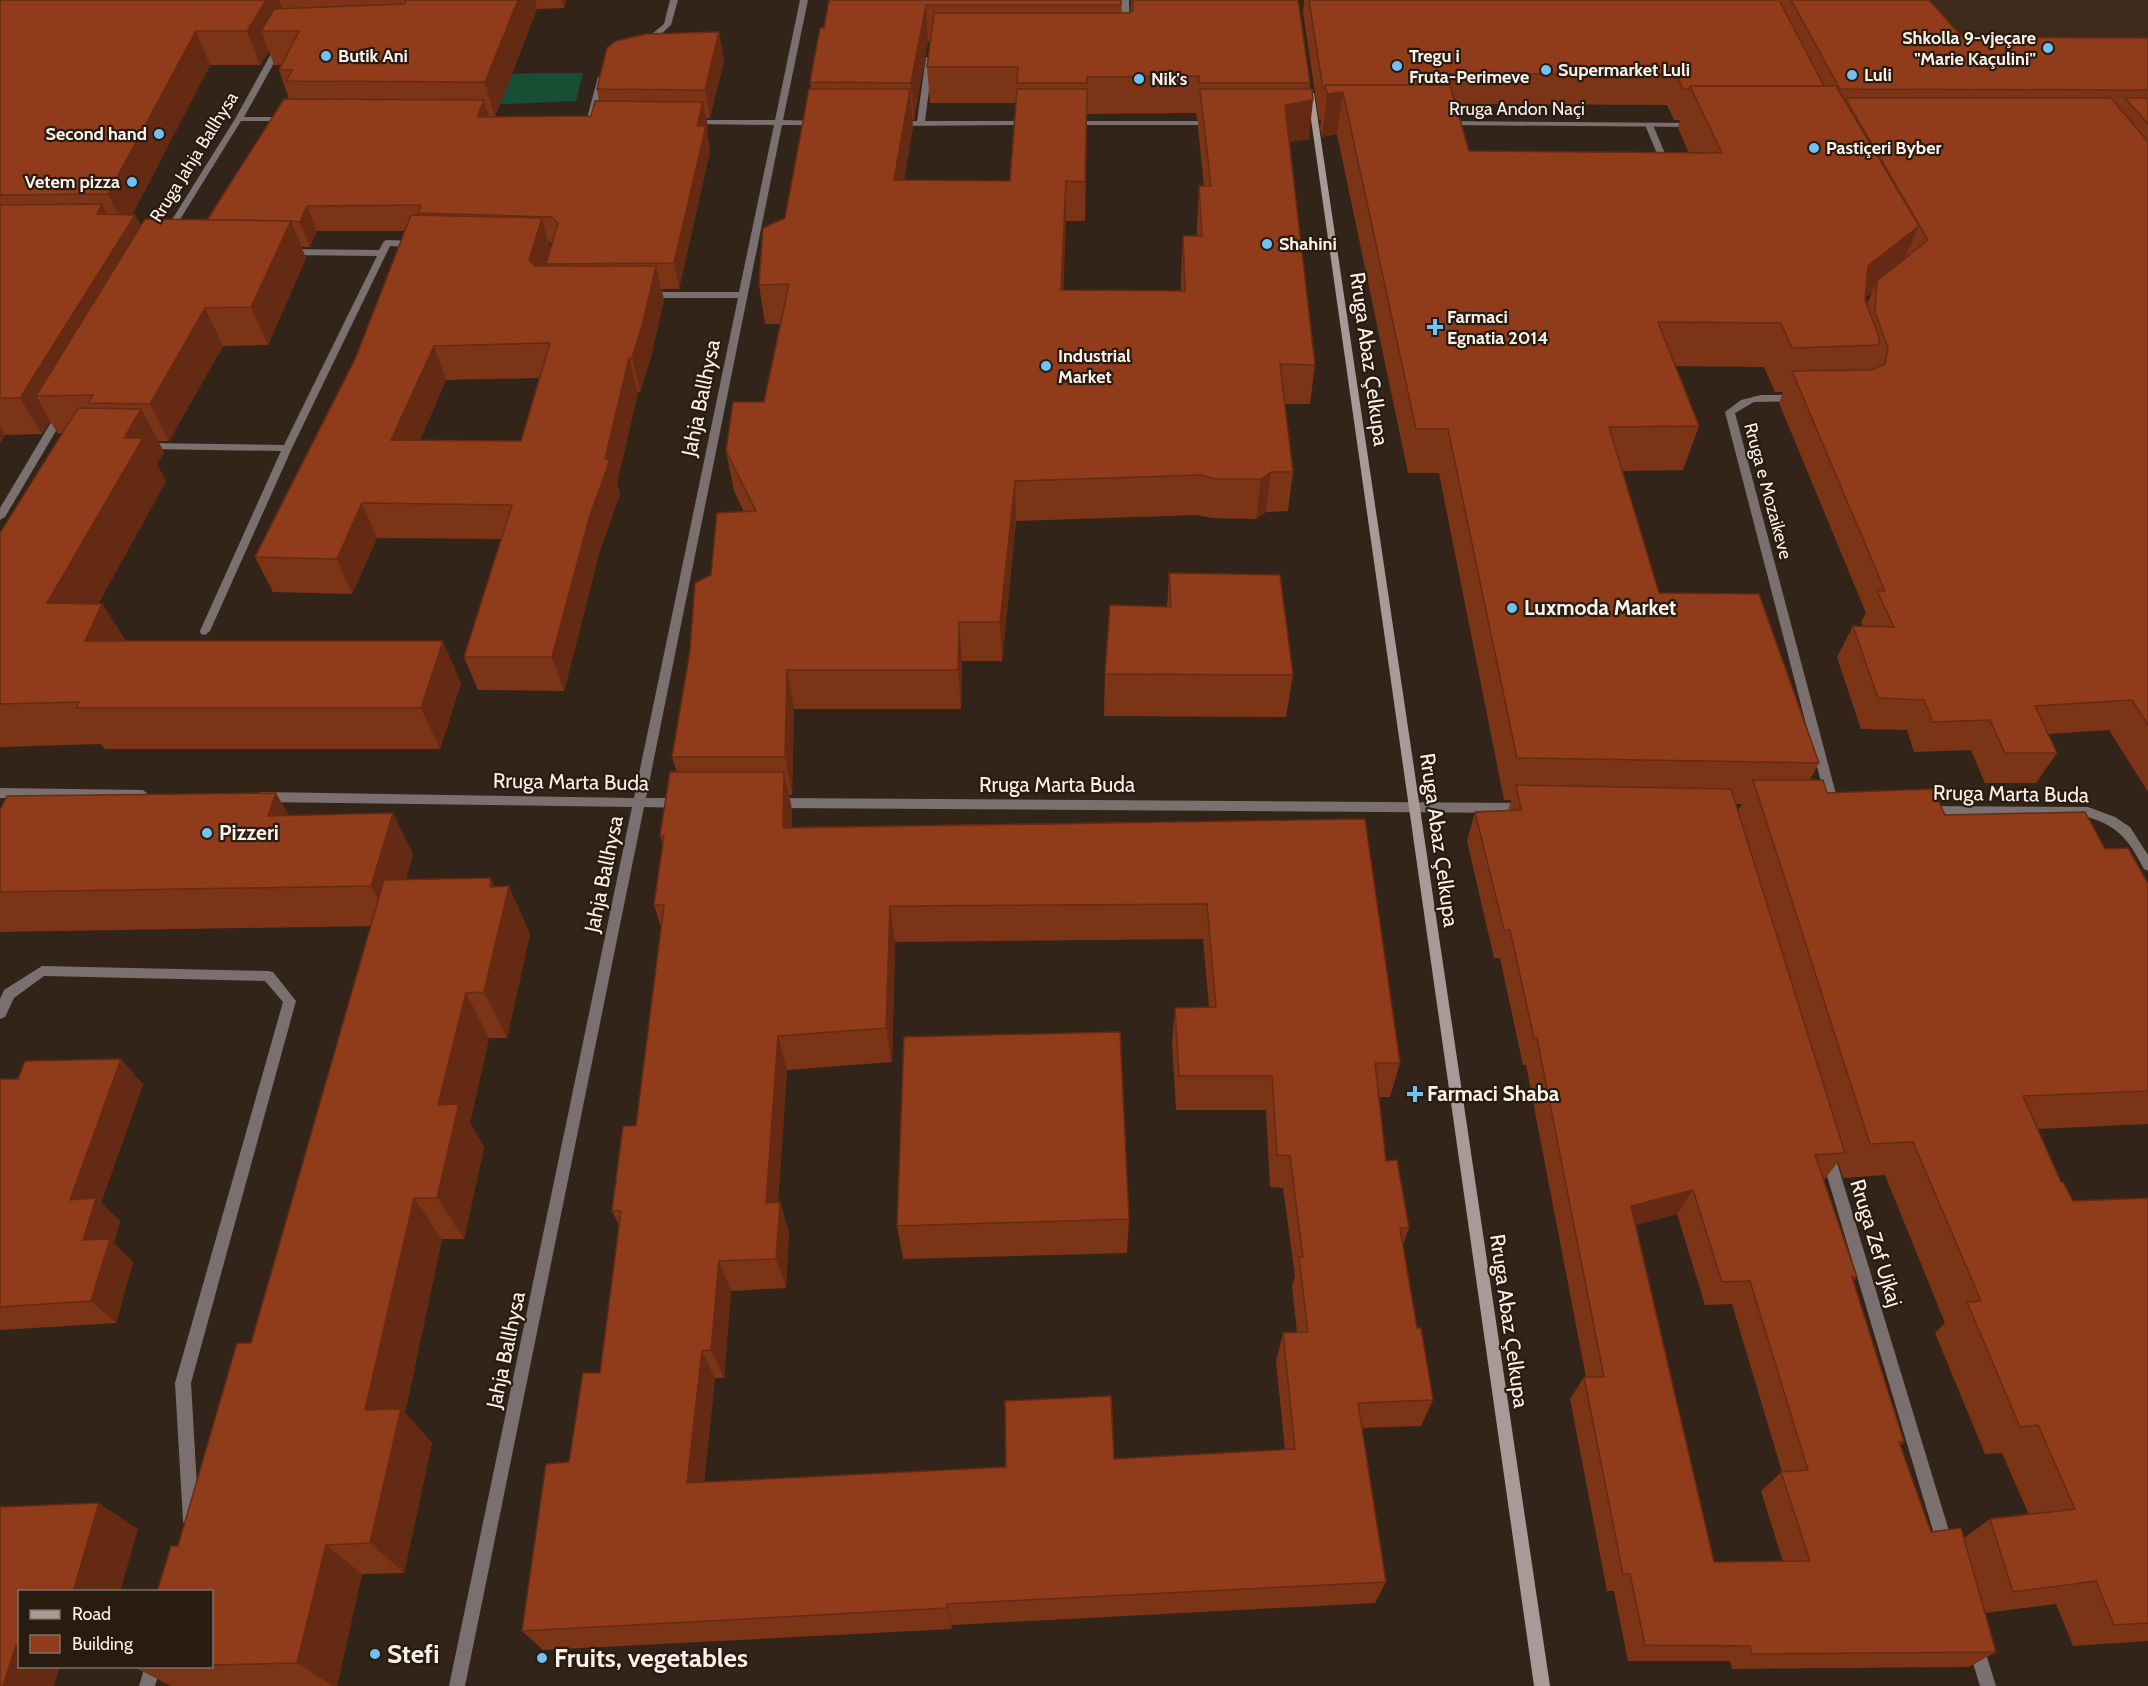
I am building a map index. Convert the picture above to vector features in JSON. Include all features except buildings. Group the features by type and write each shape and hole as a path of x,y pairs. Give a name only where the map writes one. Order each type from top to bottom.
{"street":[{"path":"637,50 667,25 674,0"},
{"name":"Jahja Ballhysa","path":"457,1686 804,0"},
{"path":"1125,0 1126,33"},
{"name":"Rruga Jahja Ballhysa","path":"155,234 164,238 239,119 283,39"},
{"path":"921,124 931,45"},
{"path":"590,122 601,79 609,71"},
{"name":"Rruga Abaz Çelkupa","path":"1309,88 1542,1686"},
{"path":"239,119 297,119"},
{"path":"578,122 602,122"},
{"path":"684,122 826,123"},
{"path":"885,123 1041,123"},
{"path":"1064,123 1219,123"},
{"name":"Rruga Andon Naçi","path":"1434,123 1708,125"},
{"path":"1649,125 1671,177 1660,177"},
{"path":"205,631 287,448 387,243 422,244"},
{"path":"275,252 382,253"},
{"path":"638,295 742,295"},
{"name":"Rruga e Mozaikeve","path":"1810,397 1753,398 1738,403 1730,412 1834,810"},
{"path":"0,517 66,404"},
{"path":"42,445 54,445"},
{"path":"136,446 287,448"},
{"path":"0,793 154,795"},
{"name":"Rruga Marta Buda","path":"248,796 698,803"},
{"name":"Rruga Marta Buda","path":"758,803 1414,805 1533,808"},
{"name":"Rruga Marta Buda","path":"1915,811 2088,812 2113,819 2132,835 2148,866"},
{"path":"0,1013 9,994 42,971 268,976 290,1001 183,1383 191,1526 188,1537"},
{"name":"Rruga Zef Ujkaj","path":"1823,1141 1950,1561"},
{"path":"1971,1629 1988,1686"},
{"path":"147,1686 152,1668"}],"shaded area":[{"name":"Shkolla 9-vjeçare \"Marie Kaçulini\"","path":"1917,0 2148,0 2148,96 1979,95"}],"green space":[{"path":"583,73 576,101 443,107 456,74"}],"place":[{"name":"Shkolla 9-vjeçare \"Marie Kaçulini\"","path":"2048,48"},
{"name":"Butik Ani","path":"326,56"},
{"name":"Tregu i Fruta-Perimeve","path":"1397,66"},
{"name":"Supermarket Luli","path":"1546,70"},
{"name":"Luli","path":"1852,75"},
{"name":"Nik's","path":"1139,79"},
{"name":"Second hand","path":"159,134"},
{"name":"Pastiçeri Byber","path":"1814,148"},
{"name":"Vetem pizza","path":"132,182"},
{"name":"Shahini","path":"1267,244"},
{"name":"Farmaci Egnatia 2014","path":"1435,327"},
{"name":"Industrial Market","path":"1046,366"},
{"name":"Luxmoda Market","path":"1512,608"},
{"name":"Pizzeri","path":"207,833"},
{"name":"Farmaci Shaba","path":"1415,1094"},
{"name":"Stefi","path":"375,1654"},
{"name":"Fruits, vegetables","path":"542,1658"}]}
